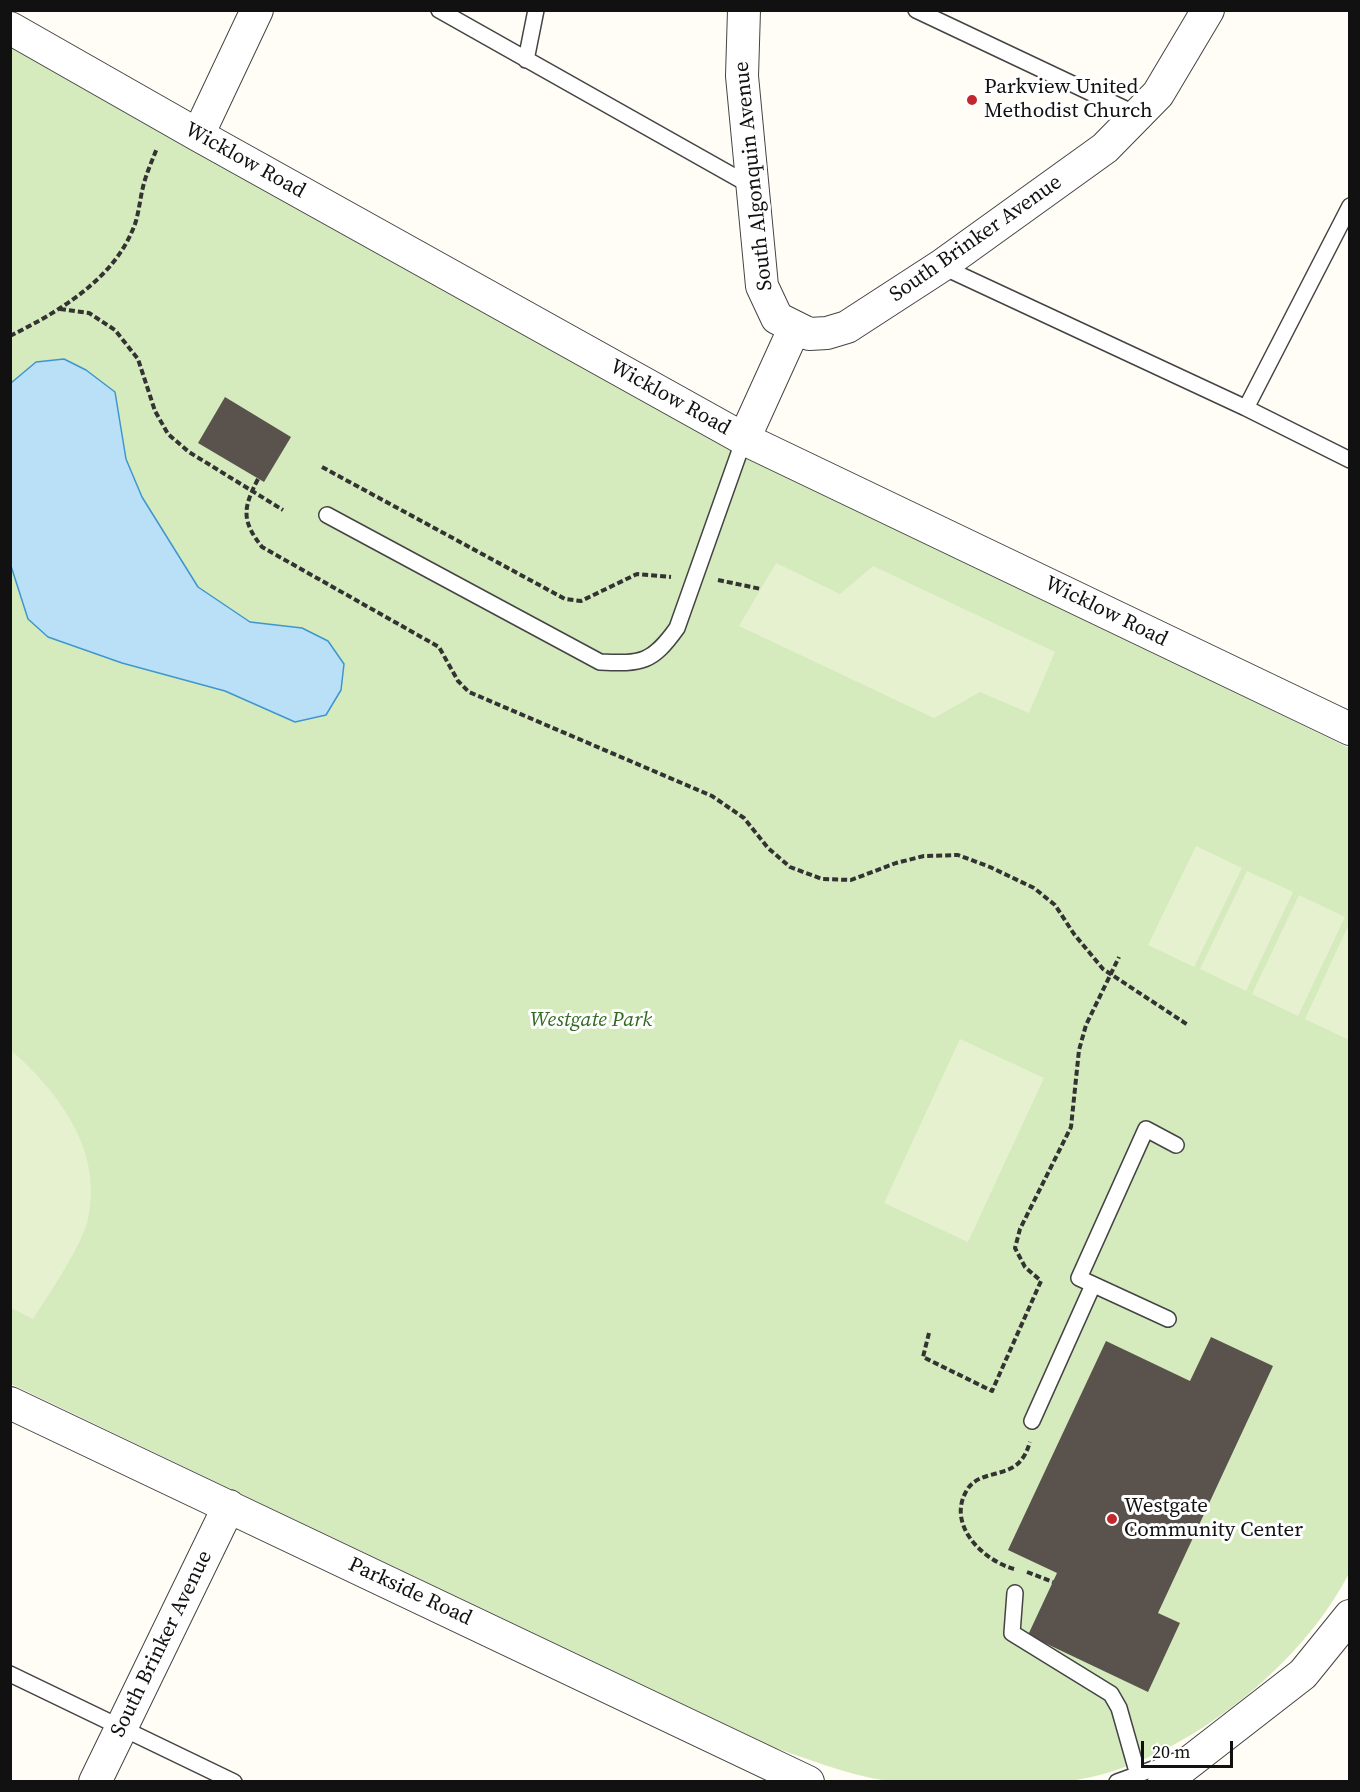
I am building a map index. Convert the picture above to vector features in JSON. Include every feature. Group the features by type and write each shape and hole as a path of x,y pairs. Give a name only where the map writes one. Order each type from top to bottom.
{"street":[{"path":"198,135 258,10"},
{"name":"South Algonquin Avenue","path":"744,10 742,76 762,286 777,318 794,329"},
{"name":"South Brinker Avenue","path":"794,329 809,334 827,333 847,327 941,266 1105,148 1158,94 1208,10"},
{"name":"Wicklow Road","path":"10,28 744,439 1350,729"},
{"path":"744,439 794,329"},
{"name":"Parkside Road","path":"10,1403 805,1777"},
{"name":"South Brinker Avenue","path":"95,1782 229,1506"},
{"path":"1151,1778 1208,1749 1303,1674 1350,1616"}],"lane":[{"path":"439,10 754,187"},
{"path":"526,60 536,10"},
{"path":"916,10 941,16 1138,116"},
{"path":"1245,408 1350,206"},
{"path":"941,266 1245,408 1350,460"},
{"path":"327,515 600,662 635,664 661,649 677,628 744,439"},
{"path":"1168,1319 1079,1278 1146,1129 1176,1145"},
{"path":"1032,1421 1093,1285"},
{"path":"1015,1593 1012,1633 1111,1694 1119,1708 1151,1778 1117,1782"},
{"path":"10,1674 234,1782"},
{"path":"1186,1782 1208,1749"}],"path":[{"path":"10,336 60,309 105,273 124,249 135,223 143,184 161,140"},
{"path":"60,309 89,313 115,330 138,359 155,411 168,434 189,452 283,510"},
{"path":"322,467 565,599 581,601 637,574 713,579 761,589"},
{"path":"258,479 245,508 248,530 262,547 439,647 458,681 469,692 712,796 744,818 768,848 790,867 822,879 850,880 896,863 924,856 958,855 990,867 1034,888 1055,905 1074,934 1103,969 1188,1025"},
{"path":"929,1333 923,1357 992,1390 1041,1281 1025,1267 1015,1248 1020,1229 1071,1127 1079,1050 1086,1024 1119,957"},
{"path":"1032,1421 1033,1437 1021,1461 1007,1471 978,1479 966,1490 959,1518 969,1539 991,1557 1010,1568 1053,1582"}],"green space":[{"name":"Westgate Park","path":"10,45 705,434 1349,748 1349,1573 1328,1609 1300,1643 1268,1677 1232,1707 1193,1734 1152,1756 1111,1772 1070,1781 909,1783 857,1775 766,1745 11,1384"},
{"path":"776,563 840,594 873,566 1055,652 1029,713 980,692 934,718 739,626"},
{"path":"1196,846 1242,868 1194,967 1148,945"},
{"path":"1247,871 1293,892 1246,991 1200,969"},
{"path":"1299,895 1345,917 1298,1016 1252,994"},
{"path":"1349,924 1350,1040 1305,1019"},
{"path":"960,1039 1044,1078 968,1242 884,1203"},
{"path":"10,1049 45,1084 60,1104 83,1146 89,1169 91,1193 85,1230 64,1270 33,1319 11,1308"}],"water":[{"path":"64,359 86,370 115,392 126,459 142,497 198,587 250,622 302,628 328,641 344,664 341,690 326,715 295,722 225,691 122,663 48,637 28,619 11,566 11,383 36,362"}],"building":[{"path":"225,397 291,437 264,482 198,443"},
{"name":"Westgate Community Center","path":"1211,1337 1273,1366 1158,1613 1180,1623 1148,1692 1028,1635 1057,1573 1008,1550 1106,1341 1190,1381"}],"place":[{"name":"Parkview United Methodist Church","path":"972,100"},
{"name":"Westgate Community Center","path":"1112,1519"}]}
